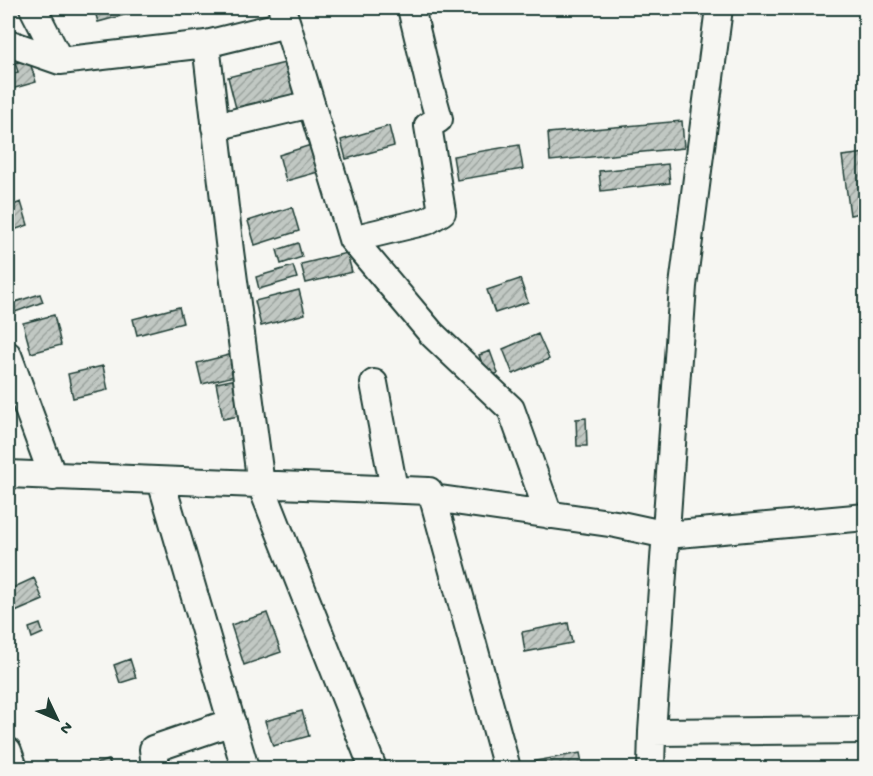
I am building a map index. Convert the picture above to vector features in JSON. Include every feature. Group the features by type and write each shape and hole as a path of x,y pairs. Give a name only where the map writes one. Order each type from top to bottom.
{"street":[{"path":"33,8 60,61"},
{"path":"352,239 427,221 442,212 428,126 439,119 411,8"},
{"path":"651,768 682,286 719,8"},
{"path":"8,43 60,61 206,44 284,16 352,239 432,334 511,409 549,515"},
{"path":"206,44 230,251 261,484 373,768"},
{"path":"216,127 311,104"},
{"path":"8,355 53,477"},
{"path":"374,383 394,489"},
{"path":"8,474 429,491 434,498 507,768"},
{"path":"161,481 245,768"},
{"path":"434,498 616,524 667,535 866,517"},
{"path":"155,768 153,749 232,722"},
{"path":"652,732 866,730"},
{"path":"8,751 14,768"}],"building":[{"path":"51,8 71,8 53,12"},
{"path":"94,8 143,8 143,10 98,22"},
{"path":"29,59 36,82 8,90 8,75 18,72 15,63"},
{"path":"289,62 298,102 238,116 228,77"},
{"path":"682,121 684,148 550,161 548,133"},
{"path":"389,126 394,146 346,159 341,140"},
{"path":"311,145 318,172 286,181 279,155"},
{"path":"519,145 523,169 457,180 453,156"},
{"path":"866,153 866,212 850,215 842,156"},
{"path":"668,164 670,183 601,191 599,171"},
{"path":"21,202 28,225 8,232 8,207"},
{"path":"292,207 299,231 255,245 248,221"},
{"path":"298,243 302,257 281,264 277,250"},
{"path":"347,253 352,272 306,283 301,264"},
{"path":"293,266 297,278 259,289 256,277"},
{"path":"520,279 528,302 495,313 487,290"},
{"path":"299,290 305,314 261,326 255,301"},
{"path":"40,294 43,302 15,312 12,303"},
{"path":"179,307 183,323 137,335 133,319"},
{"path":"54,315 61,345 31,353 23,323"},
{"path":"538,334 549,359 513,374 503,349"},
{"path":"490,351 498,373 487,377 479,355"},
{"path":"233,354 238,375 202,384 197,363"},
{"path":"103,366 108,390 73,398 68,374"},
{"path":"237,379 244,415 223,419 216,383"},
{"path":"586,418 587,446 577,446 576,419"},
{"path":"34,578 43,600 8,615 8,590"},
{"path":"267,613 281,652 244,665 231,625"},
{"path":"568,623 572,643 525,652 522,632"},
{"path":"40,624 43,633 32,638 29,628"},
{"path":"130,659 136,678 120,683 114,665"},
{"path":"302,711 309,736 273,746 265,721"},
{"path":"580,753 583,768 536,768 535,761"},
{"path":"109,760 112,768 79,768"}]}
